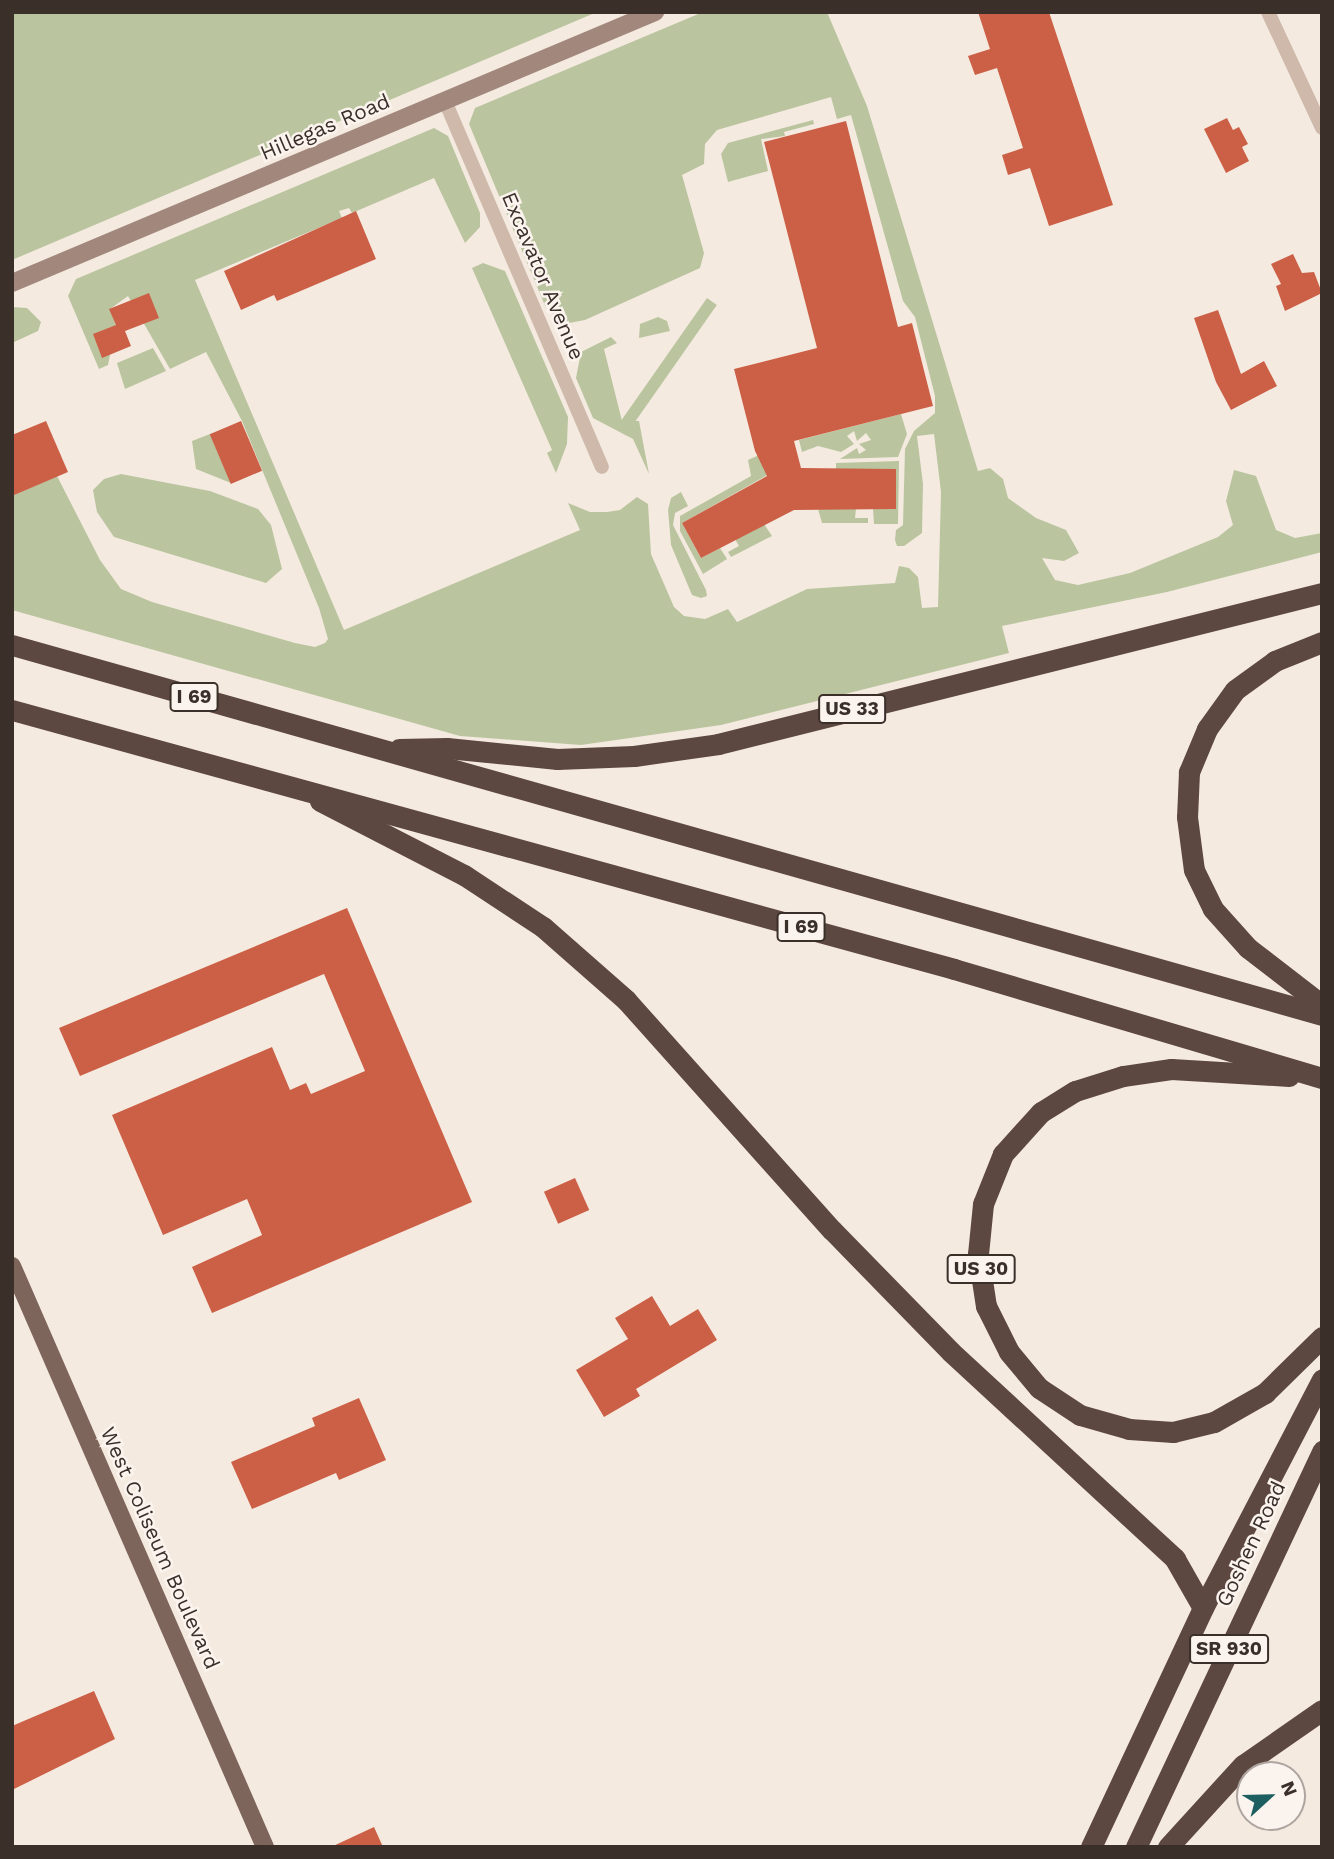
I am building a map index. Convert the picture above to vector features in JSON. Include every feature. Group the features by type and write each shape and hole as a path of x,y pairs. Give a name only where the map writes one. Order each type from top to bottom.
{"highway":[{"name":"US 33","path":"374,750 447,748 557,759 634,756 718,744 1322,593"},
{"path":"1322,642 1275,661 1235,690 1207,729 1189,772 1187,817 1194,870 1213,909 1248,948 1322,1005"},
{"name":"I 69","path":"12,645 374,750 1322,1015"},
{"name":"I 69","path":"12,710 285,782 1319,1077"},
{"path":"285,782 464,875 543,927 626,1000 832,1230 951,1352 1175,1559 1203,1608"},
{"name":"US 30","path":"1319,1077 1171,1069 1123,1076 1075,1091 1041,1112 1003,1154 984,1204 978,1254 986,1306 1009,1352 1039,1388 1080,1415 1129,1429 1173,1432 1214,1422 1265,1393 1322,1337"},
{"name":"SR 930","path":"1091,1847 1203,1608 1322,1380"},
{"name":"Goshen Road","path":"1136,1847 1322,1451"},
{"path":"1168,1847 1243,1765 1322,1710"}],"main road":[{"name":"Hillegas Road","path":"12,283 655,12"},
{"name":"West Coliseum Boulevard","path":"12,1266 265,1847"}],"street":[{"path":"1268,12 1322,128"},
{"name":"Excavator Avenue","path":"445,101 603,467"}],"green space":[{"path":"12,12 597,12 12,260"},
{"path":"703,12 827,12 867,106 978,471 990,468 1003,479 1008,498 1036,518 1066,530 1079,553 1064,561 1042,558 1055,580 1078,585 1130,573 1218,537 1233,525 1226,501 1234,470 1256,476 1276,530 1295,538 1322,533 1322,552 1167,592 1002,626 1009,653 721,725 581,745 460,736 12,610 12,496 57,476 100,560 121,589 152,602 295,643 315,647 325,643 328,639 319,608 242,421 206,352 170,369 128,296 110,309 116,325 108,365 99,369 68,296 76,279 434,128 448,136 480,213 480,227 465,243 434,178 352,213 349,208 339,211 342,218 195,280 344,630 580,530 568,503 590,512 607,512 620,510 637,497 648,504 651,554 674,607 684,616 705,619 728,609 737,622 807,589 895,583 899,566 909,568 918,577 922,608 938,607 941,492 934,434 917,436 923,484 922,533 904,546 897,546 895,540 896,530 903,525 905,449 914,431 935,413 935,396 915,317 903,301 851,115 837,119 831,97 717,130 705,144 704,164 682,175 704,253 700,268 585,320 564,324 546,308 469,124 475,108"},
{"path":"813,120 814,124 784,132 785,136 761,139 768,171 728,182 721,154 728,143"},
{"path":"483,263 505,271 568,417 567,444 556,473 547,453 552,450 472,268"},
{"path":"707,298 717,305 626,435 616,428"},
{"path":"12,307 27,308 41,322 38,331 12,343"},
{"path":"658,317 667,321 670,331 639,338 640,324"},
{"path":"611,337 617,343 604,349 622,421 639,421 649,474 633,439 593,418 576,378 581,352"},
{"path":"153,348 166,371 125,389 117,363"},
{"path":"901,414 907,434 898,457 840,459 857,448 859,454 866,450 859,444 871,440 866,433 857,441 854,431 847,436 854,444 841,452 818,446 802,452 799,440"},
{"path":"210,434 231,483 196,469 192,441"},
{"path":"759,455 771,473 682,523 701,558 720,548 727,559 703,574 680,531 680,516 751,476 748,460"},
{"path":"899,461 898,524 874,524 873,509 896,509 896,469 836,469 836,463"},
{"path":"121,474 210,491 258,509 271,525 282,569 266,583 114,537 97,512 93,490 104,479"},
{"path":"681,492 688,506 675,513 673,525 706,590 707,596 701,598 692,595 671,545 668,510 671,498"},
{"path":"818,509 856,509 855,518 868,518 868,523 822,523"},
{"path":"764,524 772,536 731,557 728,552 739,546 735,539"}],"building":[{"path":"978,12 1049,12 1113,205 1049,226 1030,168 1008,175 1002,155 1023,148 997,68 975,75 968,56 990,49"},
{"path":"1227,118 1233,130 1239,127 1248,144 1242,147 1249,161 1226,173 1204,129"},
{"path":"846,121 898,327 912,323 933,406 794,441 801,468 896,469 896,509 794,510 701,558 682,523 767,476 755,451 734,369 817,348 764,142"},
{"path":"356,211 376,259 277,301 274,295 241,310 224,271"},
{"path":"1293,254 1302,273 1314,272 1322,293 1285,311 1276,286 1281,284 1271,264"},
{"path":"149,293 159,318 125,331 131,346 102,358 93,334 116,325 109,309"},
{"path":"1218,310 1241,374 1264,361 1277,386 1231,410 1216,382 1194,318"},
{"path":"46,421 68,472 12,496 12,435"},
{"path":"241,421 262,471 231,484 210,434"},
{"path":"347,908 472,1202 212,1313 192,1267 262,1235 247,1199 163,1235 112,1115 272,1047 290,1090 306,1083 311,1094 365,1071 324,974 80,1076 59,1028"},
{"path":"575,1178 589,1210 558,1224 544,1192"},
{"path":"652,1296 670,1326 698,1309 717,1340 636,1389 640,1396 604,1417 576,1370 628,1339 615,1318"},
{"path":"359,1398 386,1460 339,1480 336,1473 252,1509 231,1462 315,1426 312,1418"},
{"path":"94,1691 115,1739 12,1790 12,1726"},
{"path":"374,1827 383,1847 331,1847"}]}
